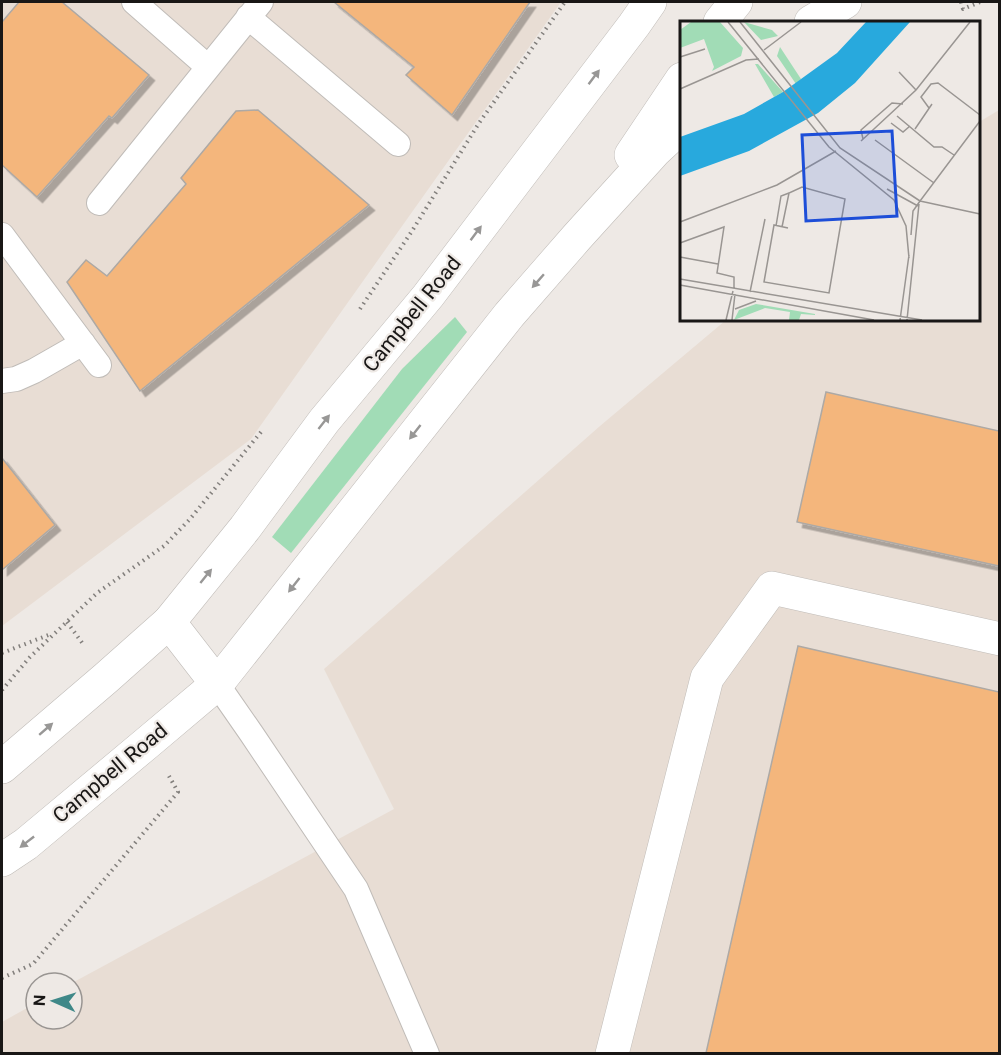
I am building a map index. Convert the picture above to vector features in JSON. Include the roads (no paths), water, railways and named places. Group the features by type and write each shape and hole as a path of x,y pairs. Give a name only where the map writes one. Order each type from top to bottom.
{"main road":[{"name":"Campbell Road","path":"2,767 168,622 245,528 324,421 428,296 650,2"},
{"path":"721,21 736,2"},
{"path":"813,21 845,2"},
{"name":"Campbell Road","path":"577,237 680,81"},
{"name":"Campbell Road","path":"2,860 43,829 217,684 509,315 655,151 680,127"},
{"path":"612,1053 707,678 772,588 999,639"},
{"path":"168,622 217,684"}],"lane":[{"path":"134,2 208,67"},
{"path":"99,202 255,9 398,144"},
{"path":"2,235 99,364"},
{"path":"2,381 16,379 34,371 83,343"},
{"path":"217,684 356,889 427,1053"}]}
